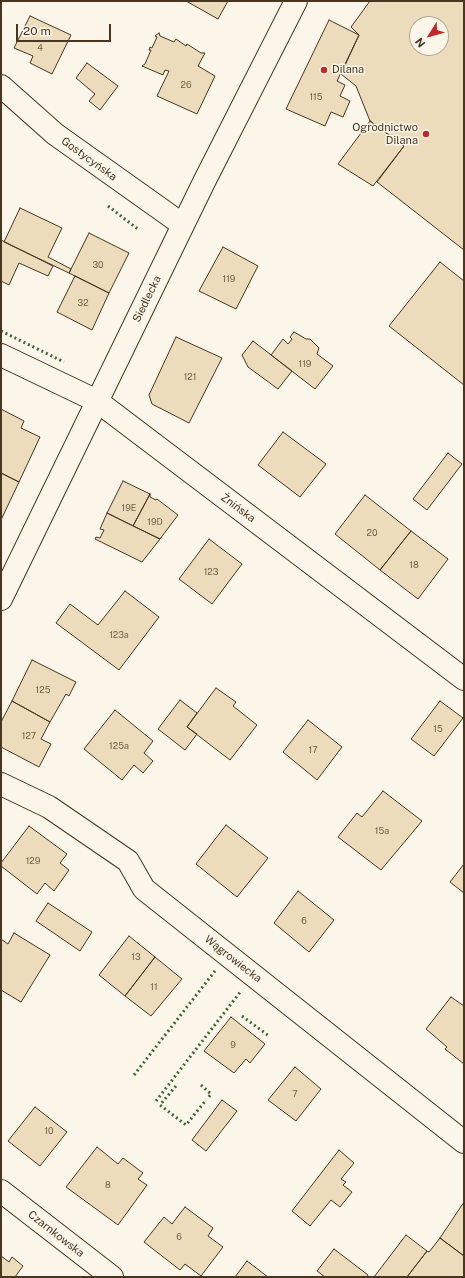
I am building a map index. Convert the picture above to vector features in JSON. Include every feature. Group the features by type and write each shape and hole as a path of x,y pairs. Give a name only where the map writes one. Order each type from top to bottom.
{"street":[{"name":"Siedlecka","path":"1,599 182,225 296,1"},
{"name":"Gostycyńska","path":"1,86 55,134 182,225"},
{"name":"Żnińska","path":"1,355 97,401 464,679"},
{"name":"Wągrowiecka","path":"1,784 49,807 128,861 144,889 464,1142"},
{"name":"Czarnkowska","path":"1,1191 112,1277"}],"building":[{"path":"186,1 228,1 218,19"},
{"name":"Ogrodnictwo Dilana","path":"370,1 464,1 464,250 377,182 404,146 370,121 356,86 341,74 359,35 351,27"},
{"path":"30,16 71,35 52,74 30,63 33,56 14,48"},
{"name":"Dilana","path":"329,20 359,35 337,81 345,85 340,96 350,101 343,117 331,112 325,126 286,109"},
{"path":"159,33 160,36 174,42 176,39 186,46 187,44 201,53 205,53 198,66 215,76 197,114 157,96 169,71 165,70 163,75 142,66 145,64 151,50 149,50 150,47 152,48 157,37 155,36"},
{"path":"87,63 118,86 100,110 89,101 95,94 76,78"},
{"path":"370,121 404,146 373,186 338,164"},
{"path":"20,208 62,228 48,257 71,269 69,273 4,242"},
{"path":"89,233 129,253 109,293 69,273"},
{"path":"1,240 53,266 48,276 19,263 9,285 1,281"},
{"path":"223,247 258,266 236,309 199,291"},
{"path":"440,262 464,281 464,385 389,326"},
{"path":"75,276 109,293 92,330 57,312"},
{"path":"294,332 306,339 310,339 319,348 317,354 333,366 315,389 271,355 283,339 288,344 292,339 290,337"},
{"path":"176,337 222,358 189,423 152,404 149,395"},
{"path":"253,341 292,371 278,389 248,367 242,355"},
{"path":"1,409 24,421 21,428 40,437 19,482 1,473"},
{"path":"283,432 326,464 300,497 258,465"},
{"path":"448,453 462,464 427,510 413,499"},
{"path":"1,473 19,482 1,520"},
{"path":"123,481 150,494 133,526 107,513"},
{"path":"150,494 150,497 156,500 157,499 178,515 160,539 133,526"},
{"path":"365,495 411,531 380,570 335,534"},
{"path":"107,513 160,539 142,562 95,539 96,537 100,538 104,530 100,529"},
{"path":"411,531 448,559 418,599 380,570"},
{"path":"209,539 242,564 212,604 179,579"},
{"path":"125,591 159,617 119,670 56,623 70,604 98,625"},
{"path":"32,660 76,682 69,696 66,694 50,722 12,701"},
{"path":"216,688 236,702 233,706 257,725 230,760 187,727"},
{"path":"180,700 197,713 187,727 197,734 185,750 158,729"},
{"path":"12,701 50,722 41,739 51,744 39,767 1,747 1,722"},
{"path":"440,701 463,718 434,756 411,739"},
{"path":"115,710 153,741 144,753 153,761 143,773 134,765 122,780 84,749"},
{"path":"308,720 342,747 317,780 283,752"},
{"path":"383,791 422,821 381,870 338,837 357,813 362,817"},
{"path":"226,825 268,858 237,897 196,864"},
{"path":"29,826 67,854 60,863 69,870 54,891 45,883 37,894 1,866 1,863"},
{"path":"464,864 464,893 450,882"},
{"path":"298,891 334,920 309,952 274,923"},
{"path":"48,903 92,932 80,951 36,921"},
{"path":"14,933 50,955 21,1002 1,990 1,939 8,944"},
{"path":"129,936 155,957 125,996 99,975"},
{"path":"155,957 182,979 151,1016 125,996"},
{"path":"451,997 464,1006 464,1064 445,1049 447,1047 426,1029"},
{"path":"231,1017 265,1044 250,1063 246,1059 234,1073 204,1051"},
{"path":"295,1067 321,1089 296,1121 268,1100"},
{"path":"222,1100 237,1111 206,1151 192,1140"},
{"path":"35,1107 67,1132 40,1166 8,1141"},
{"path":"97,1147 118,1164 123,1158 143,1173 138,1179 147,1185 118,1225 66,1187"},
{"path":"339,1150 354,1163 341,1179 346,1182 343,1185 352,1192 340,1207 331,1200 310,1226 292,1211"},
{"path":"464,1202 464,1256 440,1238"},
{"path":"185,1207 213,1228 208,1236 223,1247 201,1276 185,1264 180,1270 144,1242 164,1217 172,1224"},
{"path":"406,1235 427,1251 407,1277 374,1277"},
{"path":"440,1238 464,1256 464,1277 407,1277 427,1251 429,1252"},
{"path":"334,1249 368,1275 367,1277 325,1277 317,1271"},
{"path":"1,1256 9,1262 12,1257 23,1266 15,1277 1,1277"},
{"path":"247,1261 268,1277 235,1277"}],"hedge":[{"path":"108,206 139,230"},
{"path":"1,331 64,362"},
{"path":"134,1075 215,971"},
{"path":"156,1101 241,991"},
{"path":"242,1016 269,1036"},
{"path":"201,1085 211,1094 208,1098"},
{"path":"176,1086 160,1105 186,1125 206,1100"}],"place":[{"name":"Dilana","path":"324,70"},
{"name":"Ogrodnictwo Dilana","path":"426,134"}]}
